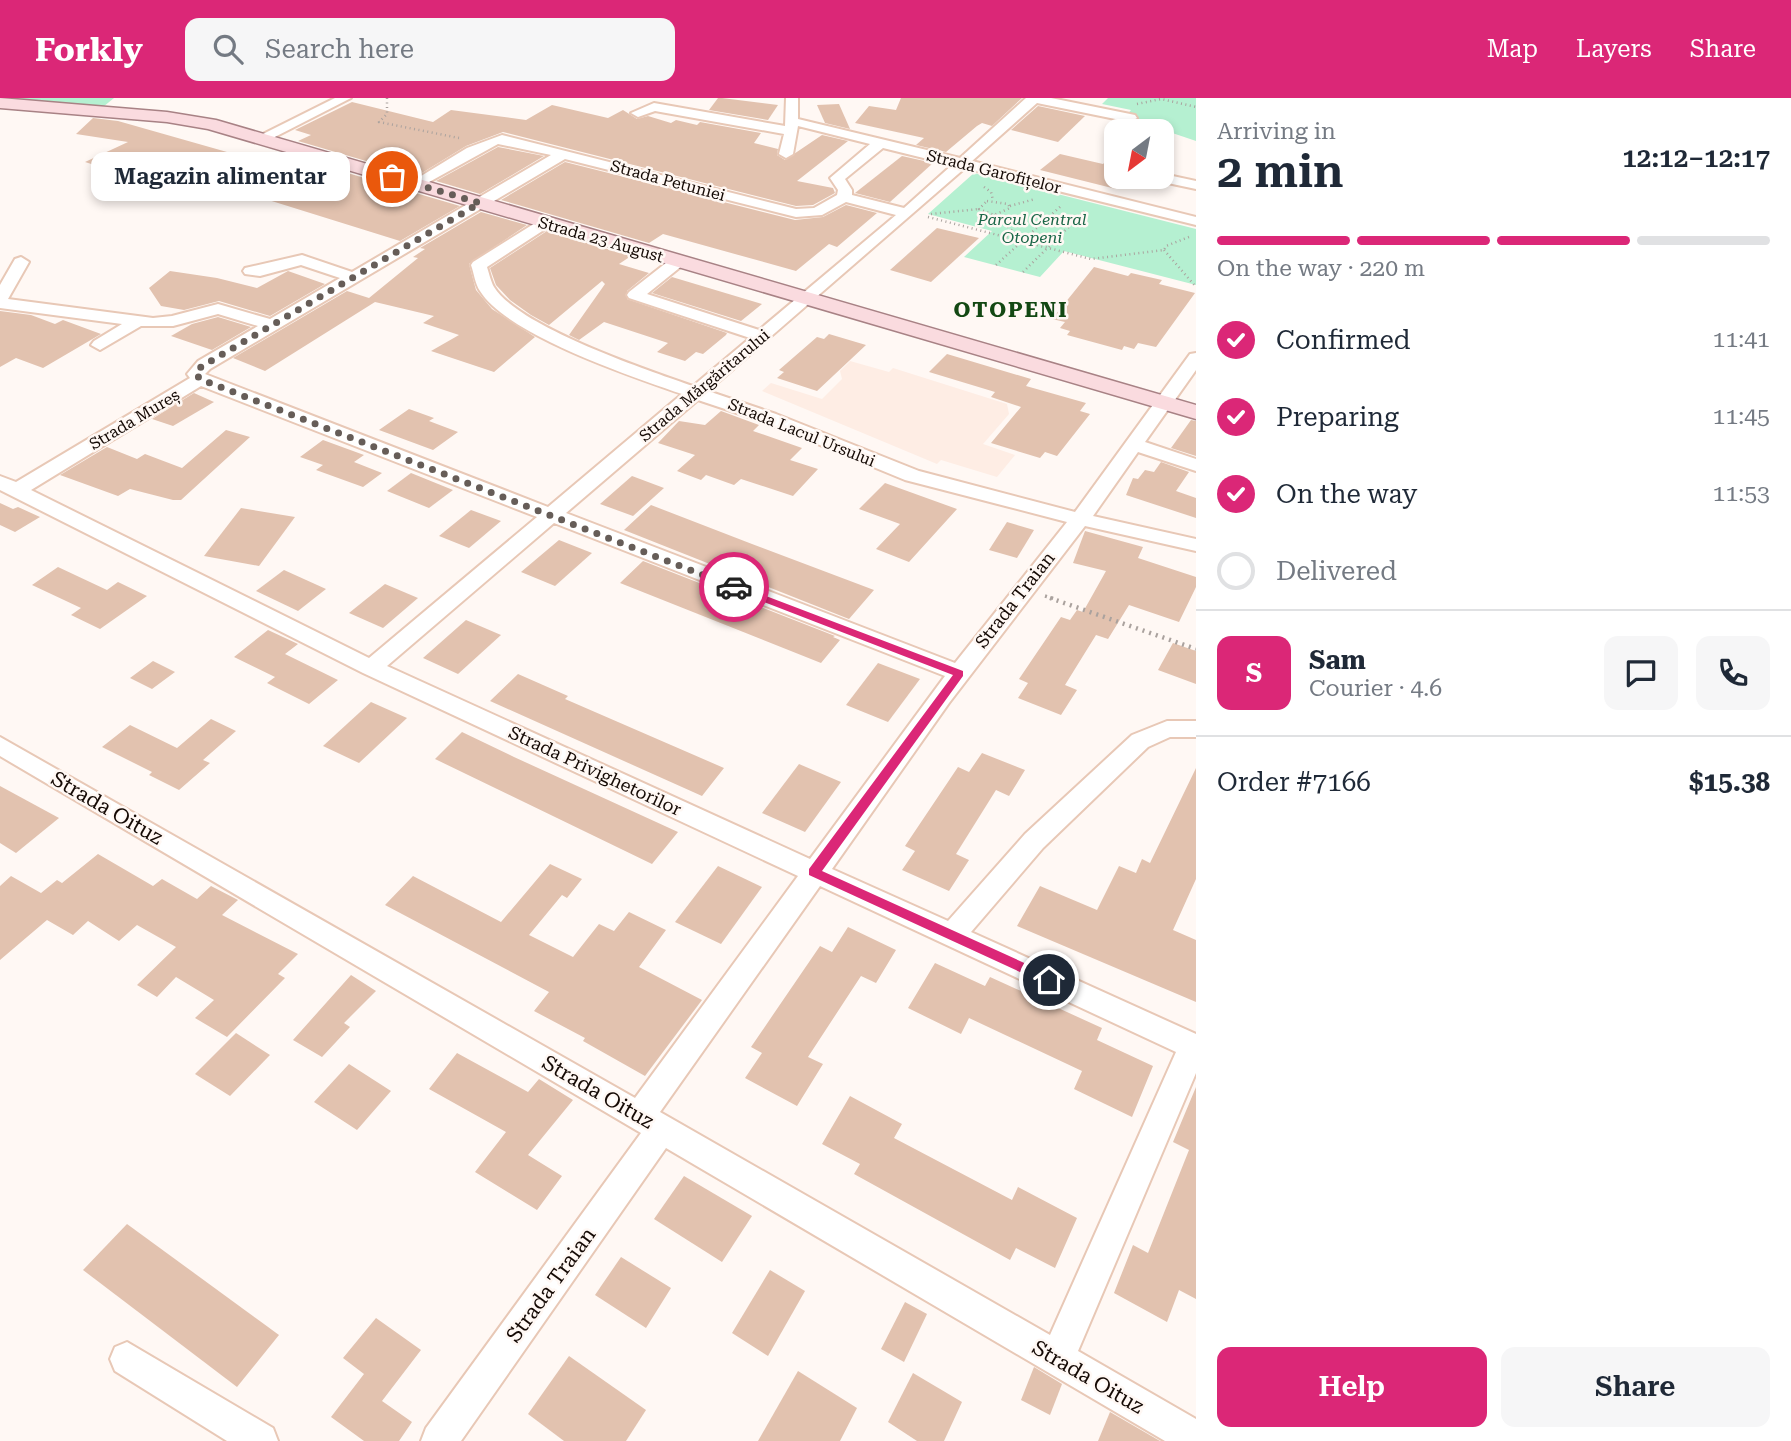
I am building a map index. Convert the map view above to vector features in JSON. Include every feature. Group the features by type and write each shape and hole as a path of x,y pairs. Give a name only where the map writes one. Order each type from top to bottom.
{"main road":[{"name":"Strada 23 August","path":"0,103 185,119 1196,412"}],"street":[{"path":"260,139 345,98"},
{"path":"786,154 792,126 792,98"},
{"path":"1034,98 1130,118"},
{"name":"Strada Mărgăritarului","path":"371,668 907,213 1034,98"},
{"name":"Strada Garofițelor","path":"638,113 654,107 792,126 880,143 1196,221"},
{"name":"Strada Petuniei","path":"487,141 509,139 796,213 817,212 844,197"},
{"path":"415,184 466,157 487,141"},
{"path":"880,143 837,178 845,190 844,197 907,213"},
{"name":"Strada Mureș","path":"8,486 200,379 196,374 197,370 565,153"},
{"path":"1174,180 1196,185"},
{"name":"Strada Lacul Ursului","path":"545,223 479,265 478,274 491,293 526,323 547,335 603,360 774,419 911,475 1196,545"},
{"path":"251,271 302,260 352,277"},
{"path":"677,261 635,295 761,336"},
{"path":"21,262 0,301 137,323 173,321 218,309 271,325"},
{"path":"100,345 137,323"},
{"name":"Strada Traian","path":"439,1441 814,872 959,673 1080,518 1196,358"},
{"path":"200,379 959,673"},
{"path":"1134,445 1196,465"},
{"name":"Strada Privighetorilor","path":"8,486 371,668 1195,1047"},
{"path":"952,935 1034,841 1140,741 1167,729 1196,729"},
{"name":"Strada Oituz","path":"0,745 1196,1439"},
{"path":"1057,1359 1195,1047"},
{"path":"127,1359 260,1441"}],"path":[{"path":"387,98 387,114 379,122 487,141"},
{"path":"1136,104 1165,99 1196,107"},
{"path":"996,265 1025,242 1070,197 1072,191"},
{"path":"1023,272 1045,247 1099,197"},
{"path":"979,209 983,203 993,200 1010,206 1008,210 994,215"},
{"path":"1025,242 994,215 979,209 923,215 1025,242 1091,259 1164,250 1172,255 1188,283 1196,288"},
{"path":"1164,250 1166,246 1196,234"},
{"path":"1024,588 1196,649"}],"shaded area":[{"path":"850,361 889,372 893,368 1007,404 1009,414 983,444 1015,455 997,477 941,460 937,464 762,391 771,383 822,399 842,379 840,371"}],"green space":[{"path":"0,98 114,98 98,111"},
{"path":"1108,98 1196,98 1196,141 1174,134 1174,119 1131,119 1125,117 1131,110 1102,104"},
{"name":"Parcul Central Otopeni","path":"974,173 1196,229 1196,285 1064,251 1040,277 964,257 992,231 928,214"}],"building":[{"path":"718,98 778,105 768,120 709,110"},
{"path":"901,98 1022,98 992,126 982,123 946,152 916,145 924,138 855,123 869,106 896,110"},
{"path":"352,102 433,122 451,110 526,120 552,105 608,118 623,110 637,119 648,116 671,123 676,120 697,125 700,122 761,133 754,143 778,149 777,155 785,160 822,135 848,141 797,181 833,188 835,193 813,205 796,206 503,132 466,146 417,176 298,141 311,135 295,130"},
{"path":"839,104 850,129 825,123 817,105"},
{"path":"1038,106 1085,116 1058,142 1011,130"},
{"path":"93,118 118,121 227,152 217,168 241,156 257,161 276,152 460,206 400,241 192,176 167,188 85,162 128,142 76,134"},
{"path":"498,147 544,156 480,194 436,181"},
{"path":"1060,154 1103,164 1104,186 1040,170"},
{"path":"902,156 933,163 890,202 855,193"},
{"path":"565,162 795,220 823,217 846,205 877,213 837,247 829,244 796,271 663,234 649,243 501,200"},
{"path":"481,212 527,225 469,264 476,290 492,309 535,337 494,372 431,351 459,335 423,323 434,316 375,302 265,371 233,358 347,291 369,298 418,258 413,257 425,249 420,248"},
{"path":"937,228 979,238 931,282 890,270"},
{"path":"547,231 631,256 619,264 649,273 627,291 627,299 727,333 726,335 703,354 696,352 685,361 657,352 668,343 604,322 579,340 569,335 605,284 602,281 549,325 531,315 510,300 496,285 490,268"},
{"path":"1094,267 1128,276 1131,273 1162,280 1159,284 1195,293 1156,347 1138,343 1134,349 1124,346 1122,350 1067,335 1070,331 1060,328 1065,322 1052,319"},
{"path":"170,271 217,278 257,288 288,271 325,284 270,316 219,301 184,310 161,306 149,288"},
{"path":"672,277 762,304 741,321 652,293"},
{"path":"0,311 31,315 55,324 63,320 101,334 43,368 16,358 0,367"},
{"path":"218,317 251,327 212,350 171,336 192,324"},
{"path":"829,334 866,345 817,391 777,378 784,372 779,370 817,337 824,339"},
{"path":"947,354 1031,379 1026,386 1086,403 1080,411 1090,414 1057,456 1045,452 1040,458 991,443 1021,407 991,397 995,392 929,372"},
{"path":"194,393 214,402 173,426 152,419"},
{"path":"409,409 434,418 429,421 458,432 433,450 379,430"},
{"path":"721,411 759,425 753,431 802,448 790,460 818,469 793,496 741,479 734,485 706,475 701,480 677,471 695,455 658,443 679,421 705,425"},
{"path":"1191,420 1196,421 1196,456 1171,448"},
{"path":"226,430 250,437 181,500 130,489 118,496 60,475 107,447 137,459 145,454 182,468"},
{"path":"323,440 364,455 354,462 382,473 363,487 316,470 323,465 300,457"},
{"path":"1161,462 1189,472 1176,491 1196,498 1196,518 1126,495 1133,478 1138,479 1145,470 1154,472"},
{"path":"411,473 453,490 429,508 387,491"},
{"path":"632,476 664,488 633,516 600,504"},
{"path":"885,483 957,509 909,562 876,549 900,524 859,509"},
{"path":"0,503 13,509 18,507 40,517 15,532 0,525"},
{"path":"651,505 874,590 849,619 624,530"},
{"path":"241,508 295,517 259,566 204,556"},
{"path":"471,510 501,521 469,548 439,536"},
{"path":"1007,522 1034,530 1017,558 989,550"},
{"path":"1085,531 1143,547 1138,558 1196,577 1196,587 1179,622 1129,605 1108,639 1096,635 1065,685 1077,690 1061,715 1018,698 1028,683 1019,679 1061,617 1070,620 1077,610 1083,612 1106,571 1073,563"},
{"path":"559,540 592,553 555,586 521,572"},
{"path":"643,561 840,640 821,663 620,583"},
{"path":"58,567 107,590 118,582 147,596 100,629 71,615 81,608 32,585"},
{"path":"284,570 326,589 298,611 256,591"},
{"path":"385,584 418,598 383,628 349,613"},
{"path":"466,620 501,635 458,674 423,658"},
{"path":"268,630 298,644 285,654 338,680 309,704 267,683 275,677 234,657"},
{"path":"1173,643 1196,651 1196,684 1158,670"},
{"path":"153,661 175,672 152,689 130,678"},
{"path":"878,663 920,679 888,722 846,705"},
{"path":"518,674 568,696 565,699 724,768 702,796 490,701"},
{"path":"371,702 407,718 359,763 323,746"},
{"path":"211,719 236,731 203,760 210,763 179,790 149,775 152,772 102,747 130,725 177,748"},
{"path":"462,732 678,832 652,864 435,759"},
{"path":"982,753 1025,770 1009,796 996,790 956,854 969,860 949,891 902,870 915,851 905,846 958,767 969,772"},
{"path":"799,764 841,782 805,832 762,813"},
{"path":"1196,768 1196,879 1173,930 1196,940 1196,1002 1017,926 1040,886 1097,910 1119,866 1136,873 1142,859 1150,863"},
{"path":"0,786 59,818 16,853 0,843"},
{"path":"98,854 153,886 162,879 197,899 211,886 238,900 222,915 298,954 278,974 285,978 227,1037 195,1018 214,1000 176,977 157,997 137,985 176,947 137,925 119,941 88,921 73,935 47,920 0,960 0,886 11,876 41,893 57,880 62,883"},
{"path":"550,864 582,879 567,898 562,895 529,935 573,957 599,924 614,931 629,912 666,930 639,967 702,1000 645,1076 583,1041 585,1038 534,1011 549,992 385,905 413,876 501,922"},
{"path":"718,866 762,887 721,944 675,922"},
{"path":"848,927 896,950 876,983 861,976 808,1057 823,1064 797,1106 745,1078 762,1053 751,1047 820,946 832,952"},
{"path":"935,963 985,986 990,977 1102,1028 1097,1040 1153,1066 1132,1117 1074,1089 1082,1071 969,1018 961,1034 908,1008"},
{"path":"351,975 376,991 344,1023 350,1027 322,1057 293,1040"},
{"path":"236,1033 270,1055 230,1096 195,1074"},
{"path":"457,1053 528,1092 539,1079 573,1100 528,1155 562,1176 537,1210 475,1172 506,1132 429,1089"},
{"path":"349,1064 391,1091 357,1130 314,1102"},
{"path":"1196,1087 1196,1299 1179,1290 1167,1322 1114,1293 1133,1245 1148,1253 1189,1150 1173,1142"},
{"path":"850,1096 902,1124 894,1138 1012,1200 1018,1187 1077,1218 1055,1268 1016,1248 1010,1260 854,1174 860,1164 822,1144"},
{"path":"684,1176 752,1216 722,1262 654,1219"},
{"path":"127,1224 279,1335 237,1387 83,1270"},
{"path":"621,1257 671,1288 646,1328 595,1295"},
{"path":"770,1270 805,1291 768,1356 732,1333"},
{"path":"905,1302 927,1314 904,1362 881,1349"},
{"path":"376,1318 421,1350 382,1401 412,1422 399,1441 364,1441 331,1417 364,1374 343,1358"},
{"path":"569,1356 646,1410 626,1441 564,1441 528,1414"},
{"path":"1034,1367 1062,1384 1050,1415 1021,1400"},
{"path":"798,1371 857,1408 840,1441 758,1441"},
{"path":"913,1373 962,1402 944,1441 917,1441 888,1422"},
{"path":"1110,1412 1160,1441 1098,1441"}],"way so far":[{"path":"392,177 480,203 204,365 197,370 196,374 200,379 734,587"}],"place":[{"name":"Magazin alimentar","path":"392,177"}],"district":[{"name":"OTOPENI","path":"1011,310"}],"route":[{"path":"734,587 959,673 814,872 1049,980"}]}
